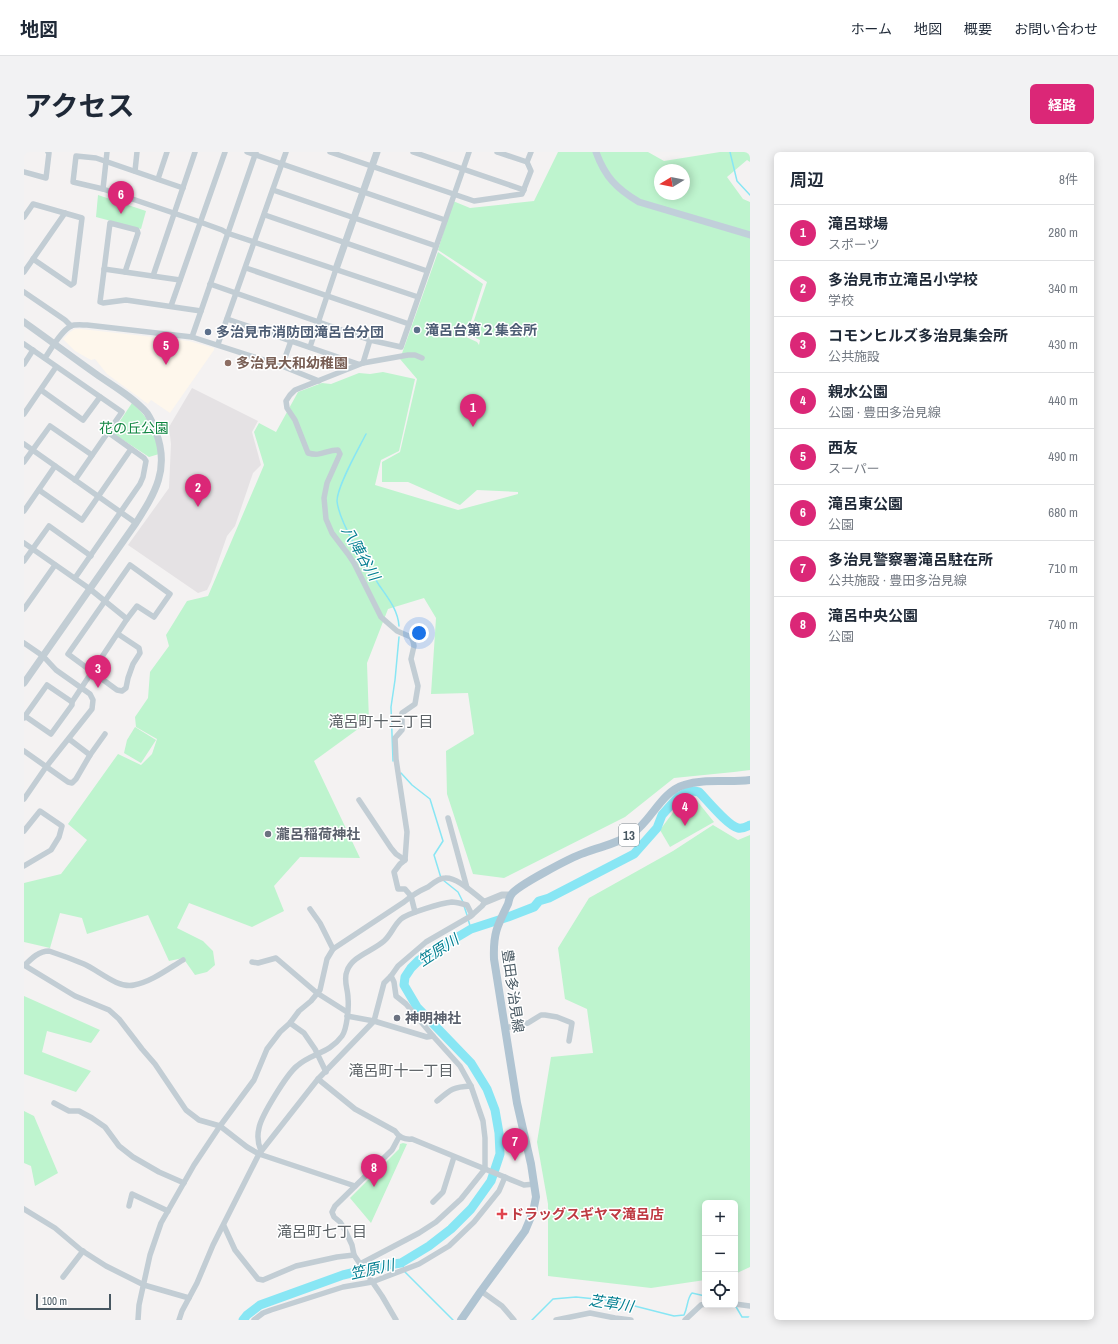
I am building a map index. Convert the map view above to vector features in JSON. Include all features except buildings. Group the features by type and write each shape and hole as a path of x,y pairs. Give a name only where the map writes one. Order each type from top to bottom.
{"main road":[{"path":"596,152 601,166 611,181 625,194 640,202 750,235"},
{"name":"豊田多治見線","path":"461,1320 525,1231 533,1212 536,1197 535,1184 517,1103 494,959 494,940 498,924 510,899 521,886 556,866 583,853 620,841 633,833 648,820 670,791 683,785 700,781 740,782 750,780"}],"street":[{"path":"24,172 46,178 48,152"},
{"path":"103,189 107,152"},
{"path":"135,171 137,152"},
{"path":"158,179 167,152"},
{"path":"153,276 196,152"},
{"path":"172,306 225,152"},
{"path":"247,152 255,153 282,164 445,220"},
{"path":"218,344 265,215 286,152"},
{"path":"330,152 474,202 522,194 531,171 528,162 531,152"},
{"path":"310,348 377,152"},
{"path":"413,152 524,190"},
{"path":"210,284 370,340 401,347 469,152"},
{"path":"497,152 528,162"},
{"path":"192,337 255,153"},
{"path":"183,188 96,158 76,156 73,180 74,183 103,189 418,298"},
{"path":"273,190 436,246"},
{"path":"24,217 33,204 82,218 74,283 71,285 33,259"},
{"path":"24,272 65,213"},
{"path":"265,215 427,271"},
{"path":"126,272 138,233 136,230 110,223 100,302 103,303 126,300 201,311"},
{"path":"246,268 409,324"},
{"path":"104,269 180,280"},
{"path":"24,292 65,320 71,326"},
{"path":"227,319 310,348 360,363"},
{"path":"24,322 139,405 153,424 160,442 162,467 159,481 152,498 24,683"},
{"path":"45,358 61,334 71,326 86,325 192,337 218,344 282,366 319,381"},
{"path":"360,363 370,340"},
{"path":"282,366 291,341"},
{"path":"24,344 122,412 109,433 75,480"},
{"path":"24,364 33,350"},
{"path":"415,912 411,896 405,889 398,889 394,872 405,860 407,832 396,759 395,738 402,730 402,713 415,704 418,686 411,659 414,646 413,641 411,637 398,632 381,617 354,563 332,533 326,519 324,498 327,483 340,454 338,450 315,455 308,453 295,420 287,408 286,401 295,390 360,363 408,355 415,355 422,358"},
{"path":"25,411 56,367"},
{"path":"41,390 84,420 100,397"},
{"path":"24,462 50,426 92,455"},
{"path":"75,578 140,484 145,467 146,461 109,433"},
{"path":"24,444 136,523"},
{"path":"39,490 82,520 131,449"},
{"path":"24,510 55,466"},
{"path":"24,561 49,526 91,556"},
{"path":"24,543 90,589 104,602 127,619"},
{"path":"24,608 55,565"},
{"path":"72,702 47,685 25,717 51,734 72,705 72,702 82,688 92,673 118,634 127,619 138,606 154,617 170,594 130,565 68,654 92,673 117,690 122,691 126,688 133,664 140,653 140,648 118,634"},
{"path":"24,643 43,656 56,670 90,694 93,700 92,709 46,767 24,799"},
{"path":"24,751 68,782 72,783 105,734"},
{"path":"69,739 90,755"},
{"path":"359,800 391,848 396,854 405,860"},
{"path":"24,831 40,811 62,826 59,837 51,850 25,863"},
{"path":"448,818 467,888"},
{"path":"138,1320 139,1305 150,1255 161,1223 194,1165 220,1126 254,1080 267,1050 280,1032 290,1023 299,1011 311,1002 320,990 327,960 333,949 411,896 442,879 454,880 485,902"},
{"path":"179,1320 213,1245 260,1153 318,1079 374,1021 384,983 405,960 426,942 469,916 485,902 502,895 510,899"},
{"path":"260,1153 258,1144 259,1128 264,1115 288,1077 296,1066 309,1058 318,1055 342,1036 345,1028 348,999 345,979 346,971 350,965 384,941 401,919 415,912 451,902 467,905 469,916"},
{"path":"310,909 320,923 333,949"},
{"path":"183,960 160,974 132,986 122,984 85,964 49,951 44,951 36,955 25,965 75,996 109,1010 155,1064 186,1110 199,1120 220,1126 247,1147 260,1153 355,1186"},
{"path":"252,962 276,958 317,993 347,1014 414,1034 427,1037 433,1036"},
{"path":"360,1264 419,1233 436,1222 461,1199 485,1169 485,1138 483,1121 471,1086 460,1066 406,1004 396,996 392,976"},
{"path":"505,1028 523,1025 541,1015 557,1017 572,1023 569,1041"},
{"path":"290,1023 304,1033 318,1055 326,1072"},
{"path":"318,1079 355,1109 395,1131 399,1137 412,1139 524,1185 535,1184"},
{"path":"437,1101 457,1087 471,1086"},
{"path":"54,1103 69,1112 79,1111 92,1118 105,1127 119,1146 133,1157 184,1183"},
{"path":"396,1320 354,1255 352,1245 345,1230 340,1222 334,1217 332,1212 335,1206 392,1150 399,1137"},
{"path":"433,1202 443,1192 454,1156"},
{"path":"254,1320 263,1313 271,1310 343,1286 372,1282 425,1260 448,1246 474,1222 499,1190 505,1177"},
{"path":"129,1206 132,1194 168,1211"},
{"path":"24,1209 55,1228 83,1251 106,1266 144,1285 189,1298"},
{"path":"224,1226 235,1250 258,1279 263,1280 296,1266 337,1257 354,1255"},
{"path":"63,1277 83,1251"},
{"path":"481,1291 502,1306 514,1320"},
{"path":"685,1320 702,1305"},
{"path":"738,1305 750,1306"},
{"path":"556,1320 590,1313 631,1320"}],"shaded area":[{"path":"75,329 189,341 214,348 214,350 170,413 151,400 148,404 107,374 95,359 91,360 75,351 63,339"},
{"path":"192,388 258,421 252,432 261,465 253,473 235,526 227,536 211,582 207,590 198,593 128,545 169,488 171,444 169,427"}],"green space":[{"path":"558,152 648,152 664,161 720,152 750,152 750,162 747,160 727,177 743,199 750,202 750,770 674,778 625,817 504,878 473,874 447,794 446,751 474,734 468,693 431,694 436,618 424,598 388,609 367,663 369,721 314,761 360,858 300,857 274,886 284,911 252,927 189,903 177,928 203,941 213,951 215,965 207,972 195,975 183,958 169,961 148,915 87,934 82,918 60,913 50,948 24,942 24,883 61,874 87,840 68,824 118,754 141,765 152,754 157,739 136,727 135,717 148,698 150,672 169,646 166,635 187,601 208,596 264,465 254,432 259,423 276,432 298,392 322,383 331,384 359,373 370,374 383,372 415,379 399,451 381,460 375,485 458,510 518,494 518,492 477,490 460,505 408,482 382,482 382,462 400,452 417,379 400,359 438,252 483,284 466,337 477,342 479,345 480,340 469,335 487,282 438,250 453,201 470,208 534,201"},
{"path":"98,195 146,211 141,229 96,217"},
{"name":"花の丘公園","path":"132,403 147,420 155,439 159,454 149,457 114,434 114,430"},
{"path":"135,727 156,740 141,763 124,753 127,740"},
{"path":"688,798 697,801 714,822 670,847 660,830 680,803"},
{"path":"713,825 738,840 750,835 750,1267 738,1273 738,1200 702,1200 702,1280 651,1288 548,1276 548,1204 537,1142 551,1057 593,1053 587,1009 565,999 558,948 589,898 673,851"},
{"path":"24,996 100,1030 91,1043 47,1031 42,1052 91,1071 76,1092 24,1074"},
{"path":"24,1111 34,1116 58,1173 35,1186 31,1166 24,1163"},
{"path":"400,1144 407,1144 371,1223 350,1198 399,1149"}],"waterway":[{"path":"730,152 737,181 750,195"},
{"name":"八陣谷川","path":"366,434 344,477 337,501 348,532 392,604 397,615 399,626"},
{"name":"八陣谷川","path":"393,761 391,707 399,637"},
{"name":"八陣谷川","path":"401,773 412,785 430,799 443,841 434,855 441,878"},
{"name":"笠原川","path":"243,1320 260,1305 343,1275 401,1263 429,1246 451,1229 471,1209 491,1181 500,1154 499,1133 495,1110 487,1089 471,1063 417,1007 404,985 405,977 419,960 471,929 534,907 539,901 549,898 634,854 657,828 662,815 678,797 687,792 699,792 723,818 734,826 744,828 750,825"},
{"name":"八陣谷川","path":"443,880 458,892 463,902"},
{"name":"八陣谷川","path":"464,906 467,915"},
{"name":"八陣谷川","path":"468,919 471,929"},
{"name":"芝草川","path":"401,1263 404,1268"},
{"name":"芝草川","path":"405,1272 453,1320"},
{"name":"芝草川","path":"532,1320 553,1299 576,1297 615,1301 674,1316 684,1315 689,1297 692,1293 702,1295"},
{"name":"芝草川","path":"737,1308 742,1317 750,1317"}],"place":[{"name":"滝呂東公園","path":"121,214"},
{"name":"滝呂台第２集会所","path":"417,330"},
{"name":"多治見市消防団滝呂台分団","path":"208,332"},
{"name":"多治見大和幼稚園","path":"228,363"},
{"name":"西友","path":"166,365"},
{"name":"滝呂球場","path":"473,427"},
{"name":"多治見市立滝呂小学校","path":"198,507"},
{"name":"コモンヒルズ多治見集会所","path":"98,688"},
{"name":"親水公園","path":"685,826"},
{"name":"瀧呂稲荷神社","path":"268,834"},
{"name":"神明神社","path":"397,1018"},
{"name":"多治見警察署滝呂駐在所","path":"515,1161"},
{"name":"滝呂中央公園","path":"374,1187"},
{"name":"ドラッグスギヤマ滝呂店","path":"502,1214"}],"district":[{"name":"滝呂町十三丁目","path":"381,721"},
{"name":"滝呂町十一丁目","path":"401,1070"},
{"name":"滝呂町七丁目","path":"322,1231"}]}
